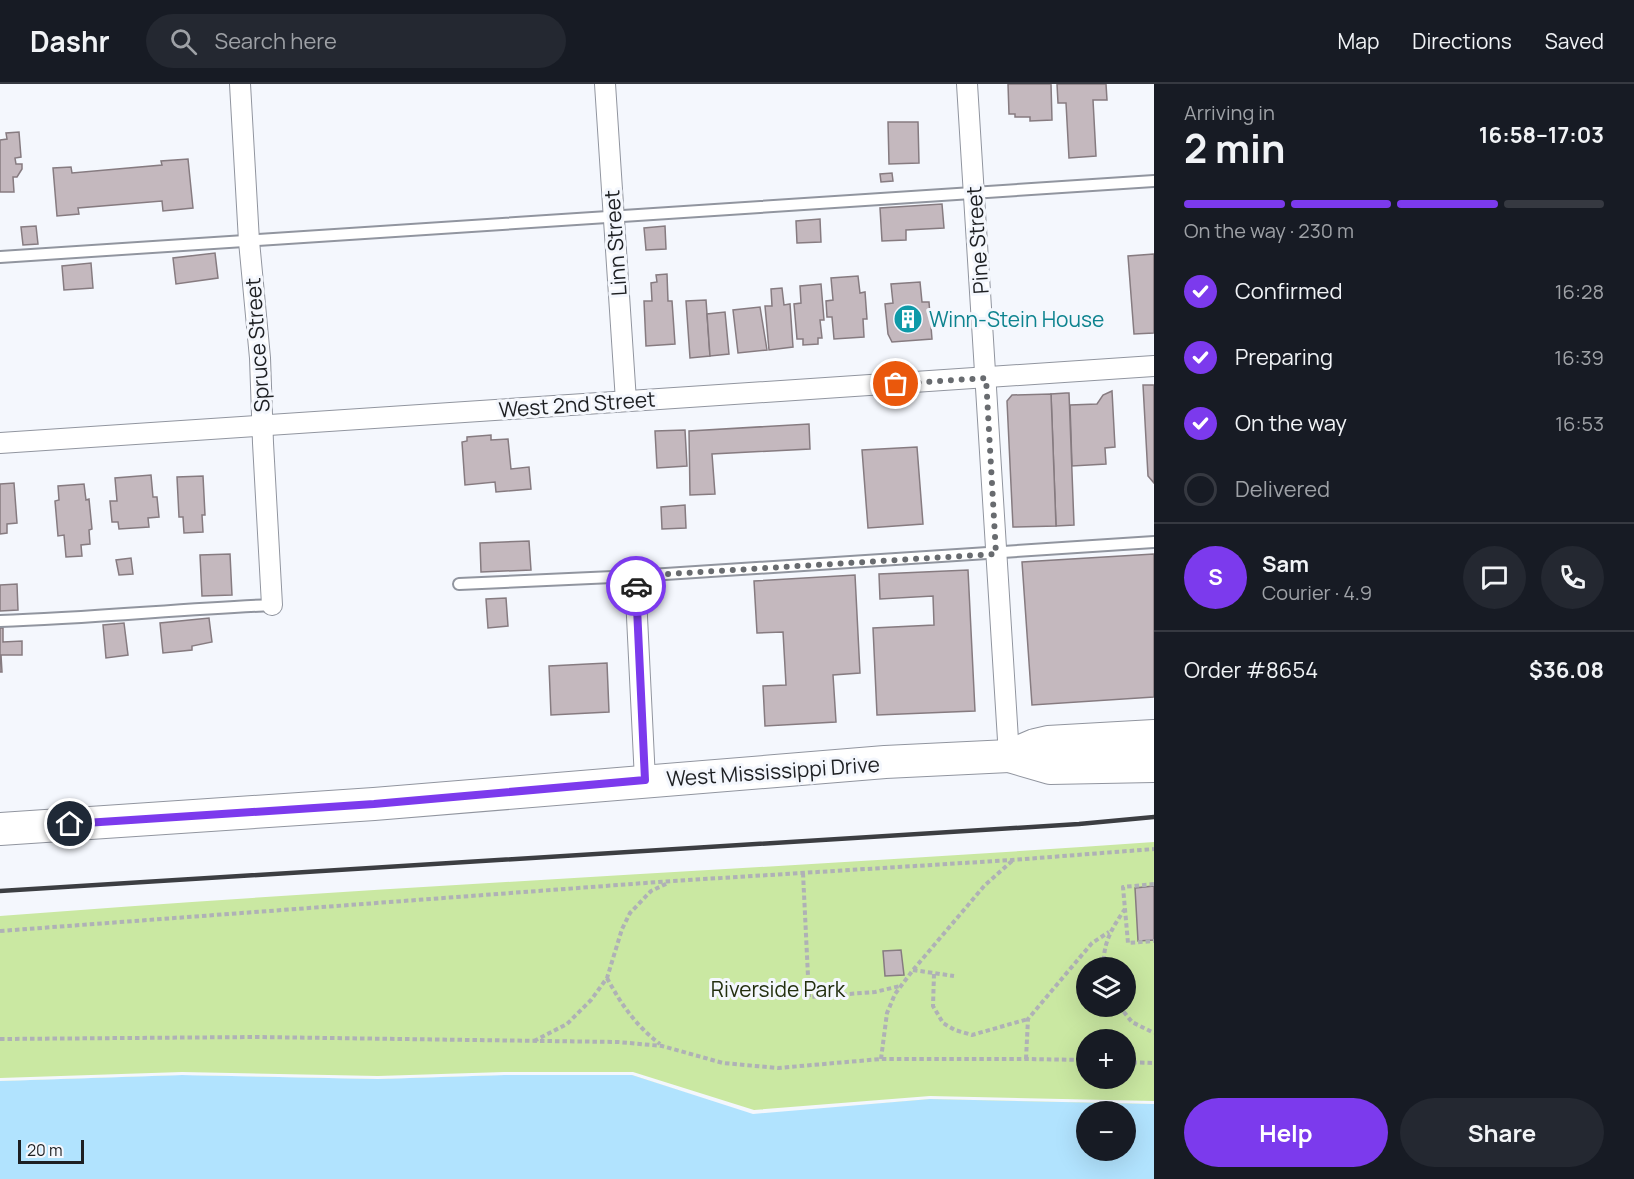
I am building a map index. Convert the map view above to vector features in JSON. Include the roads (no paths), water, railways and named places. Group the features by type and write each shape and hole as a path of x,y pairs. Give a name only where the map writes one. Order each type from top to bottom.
{"main road":[{"path":"1009,756 1048,742 1154,736"},
{"path":"1009,756 1050,768 1154,766"},
{"name":"West Mississippi Drive","path":"0,829 374,804 885,762 1009,756"}],"street":[{"name":"Spruce Street","path":"240,84 249,241 260,358 272,605"},
{"name":"Linn Street","path":"605,84 626,401"},
{"name":"Pine Street","path":"967,84 1009,756"},
{"name":"West 2nd Street","path":"0,443 1154,366"},
{"path":"635,576 645,780"}],"lane":[{"path":"0,257 1154,181"},
{"path":"459,584 635,576 1154,542"},
{"path":"0,621 272,605"}],"water":[{"path":"182,1075 378,1079 504,1075 632,1075 753,1113 930,1099 1076,1102 1076,1161 1136,1161 1136,1104 1154,1104 1154,1179 0,1179 0,1081"}],"railway":[{"path":"0,891 1079,824 1154,817"}],"place":[{"name":"Winn-Stein House","path":"908,319"}],"park label":[{"name":"Riverside Park","path":"778,989"}]}
